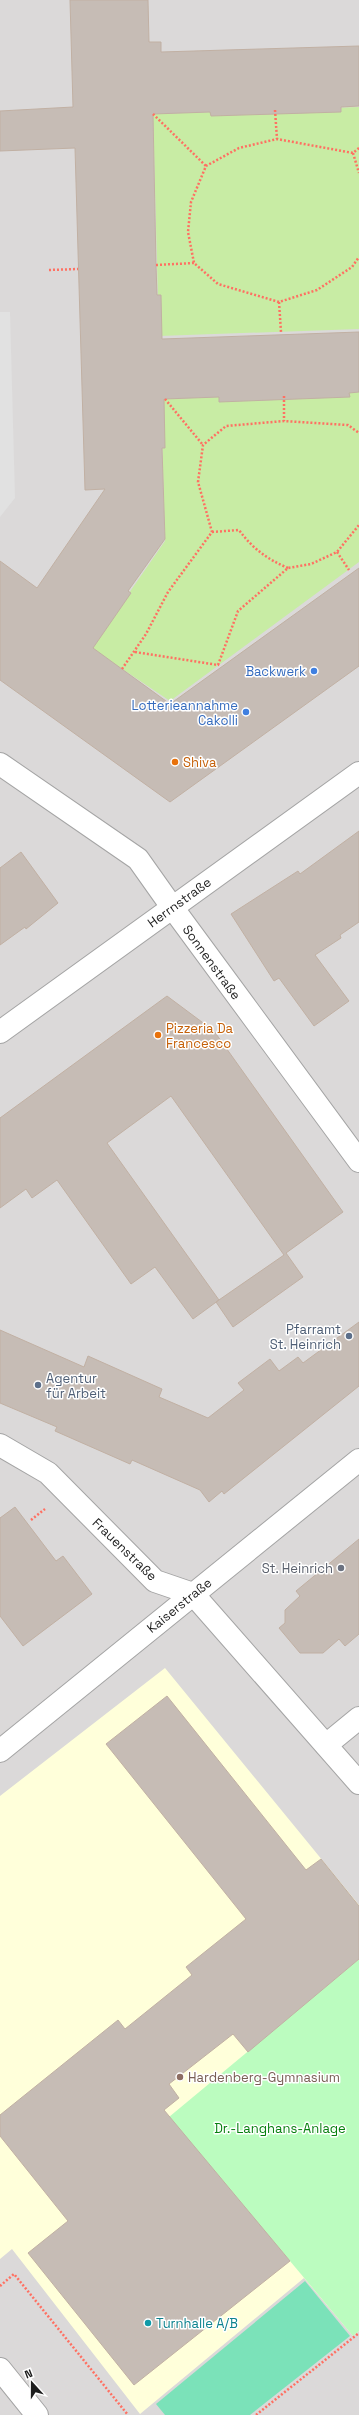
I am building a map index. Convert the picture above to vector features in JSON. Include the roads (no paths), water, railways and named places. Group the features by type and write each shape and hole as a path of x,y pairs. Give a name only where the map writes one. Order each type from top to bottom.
{"street":[{"name":"Sonnenstraße","path":"0,764 138,858 172,908 359,1161"},
{"name":"Herrnstraße","path":"0,1032 359,773"},
{"name":"Frauenstraße","path":"0,1445 48,1473 155,1581 192,1594 359,1783"},
{"name":"Kaiserstraße","path":"0,1750 359,1460"},
{"path":"326,1745 359,1718"},
{"path":"0,2369 37,2415"}],"place":[{"name":"Backwerk","path":"314,671"},
{"name":"Lotterieannahme Cakolli","path":"246,712"},
{"name":"Shiva","path":"175,762"},
{"name":"Pizzeria Da Francesco","path":"158,1035"},
{"name":"Pfarramt St. Heinrich","path":"349,1336"},
{"name":"Agentur für Arbeit","path":"38,1385"},
{"name":"St. Heinrich","path":"341,1568"},
{"name":"Hardenberg-Gymnasium","path":"180,2077"},
{"name":"Turnhalle A/B","path":"148,2323"}],"park label":[{"name":"Dr.-Langhans-Anlage","path":"280,2128"}]}
